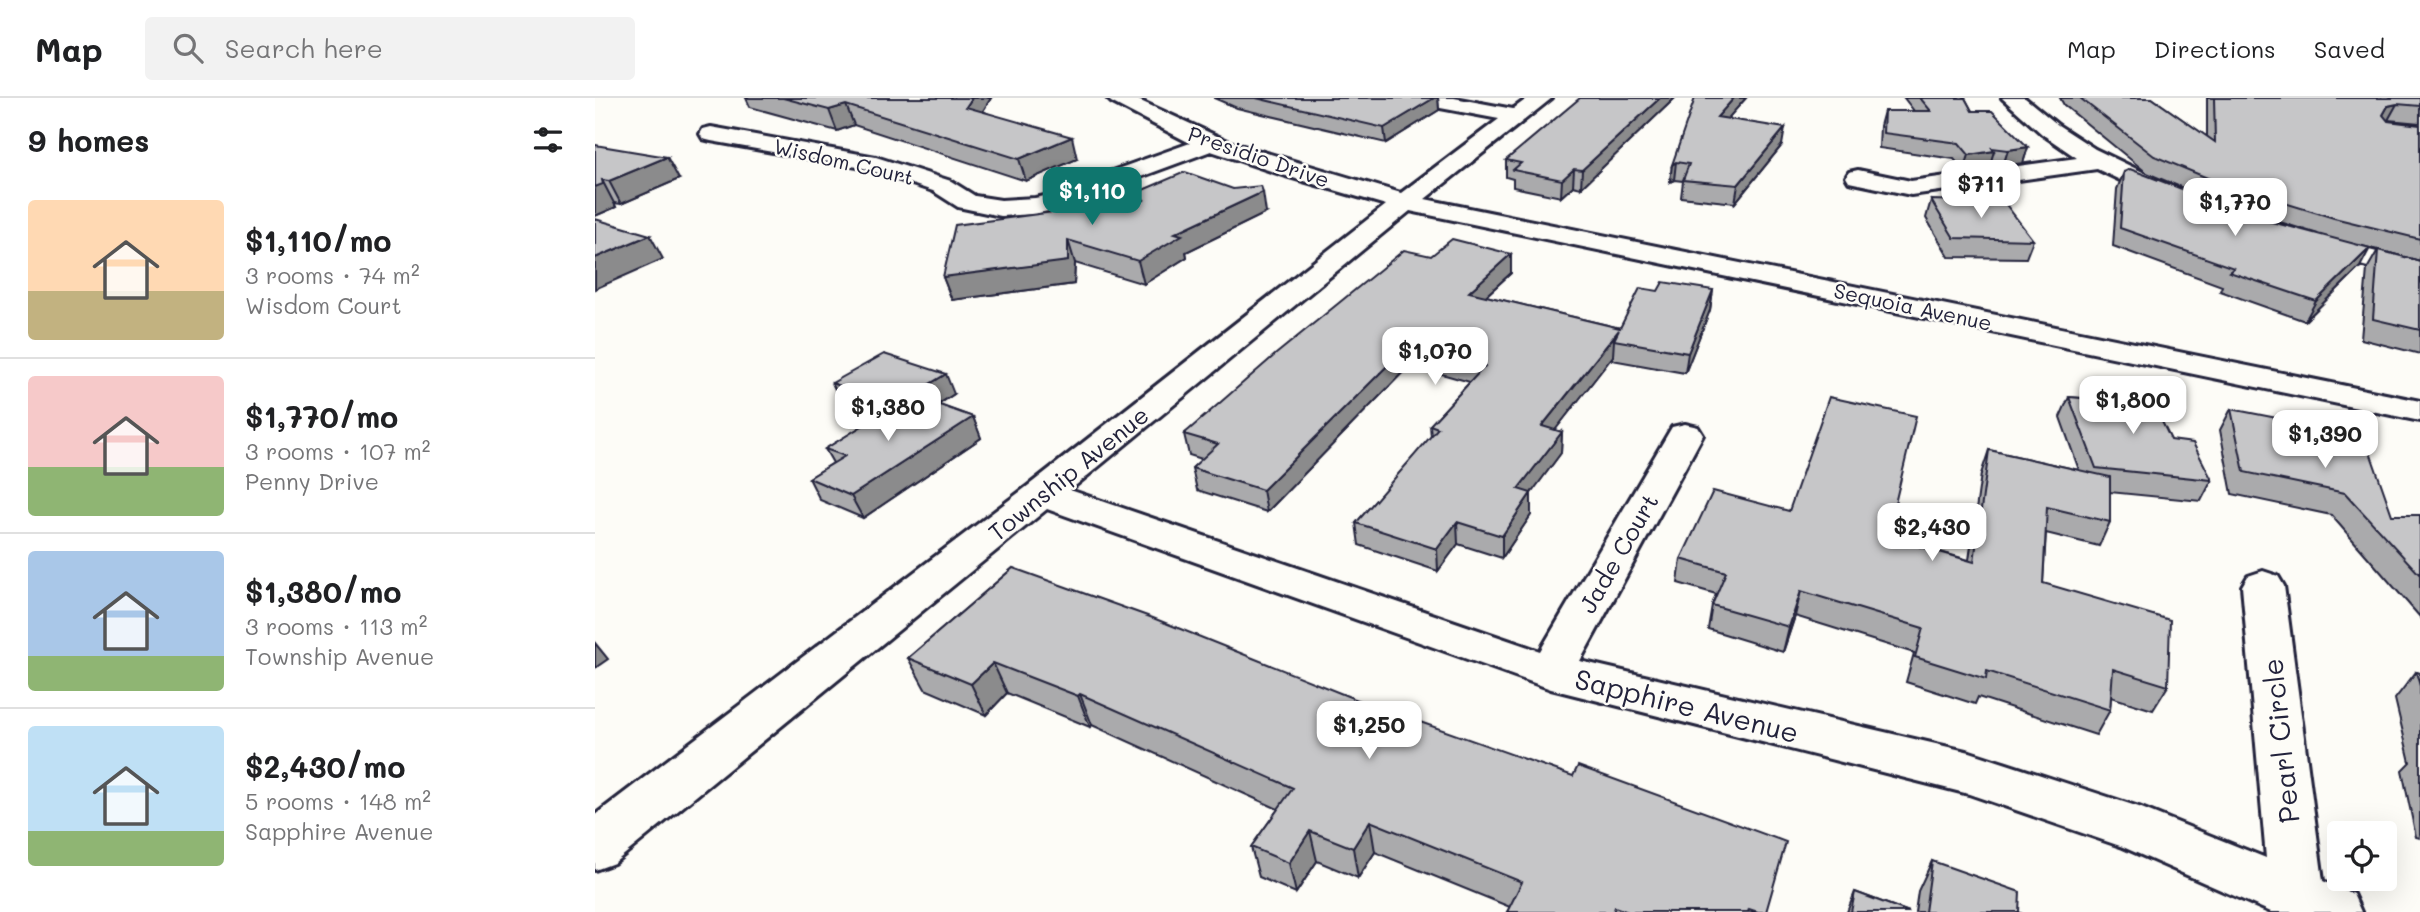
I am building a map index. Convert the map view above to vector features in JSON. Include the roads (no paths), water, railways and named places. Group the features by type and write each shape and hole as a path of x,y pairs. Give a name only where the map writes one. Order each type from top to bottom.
{"street":[{"name":"Presidio Drive","path":"1118,98 1211,143 1298,173 1405,202"},
{"path":"1419,98 1530,107"},
{"path":"2013,98 2045,128 2098,162 2191,203"},
{"name":"Township Avenue","path":"595,846 1042,494 1405,202 1530,107"},
{"name":"Wisdom Court","path":"711,134 868,162 942,186 967,202 1001,208 1035,206 1077,197 1118,177 1211,143"},
{"path":"1858,177 1911,188 2098,162"},
{"name":"Sequoia Avenue","path":"1405,202 2420,411"},
{"path":"2296,239 2420,272"},
{"name":"Jade Court","path":"1551,672 1685,435"},
{"name":"Sapphire Avenue","path":"1042,494 1551,672 1970,773 2139,830 2315,904"},
{"name":"Pearl Circle","path":"2263,586 2315,904"}]}
